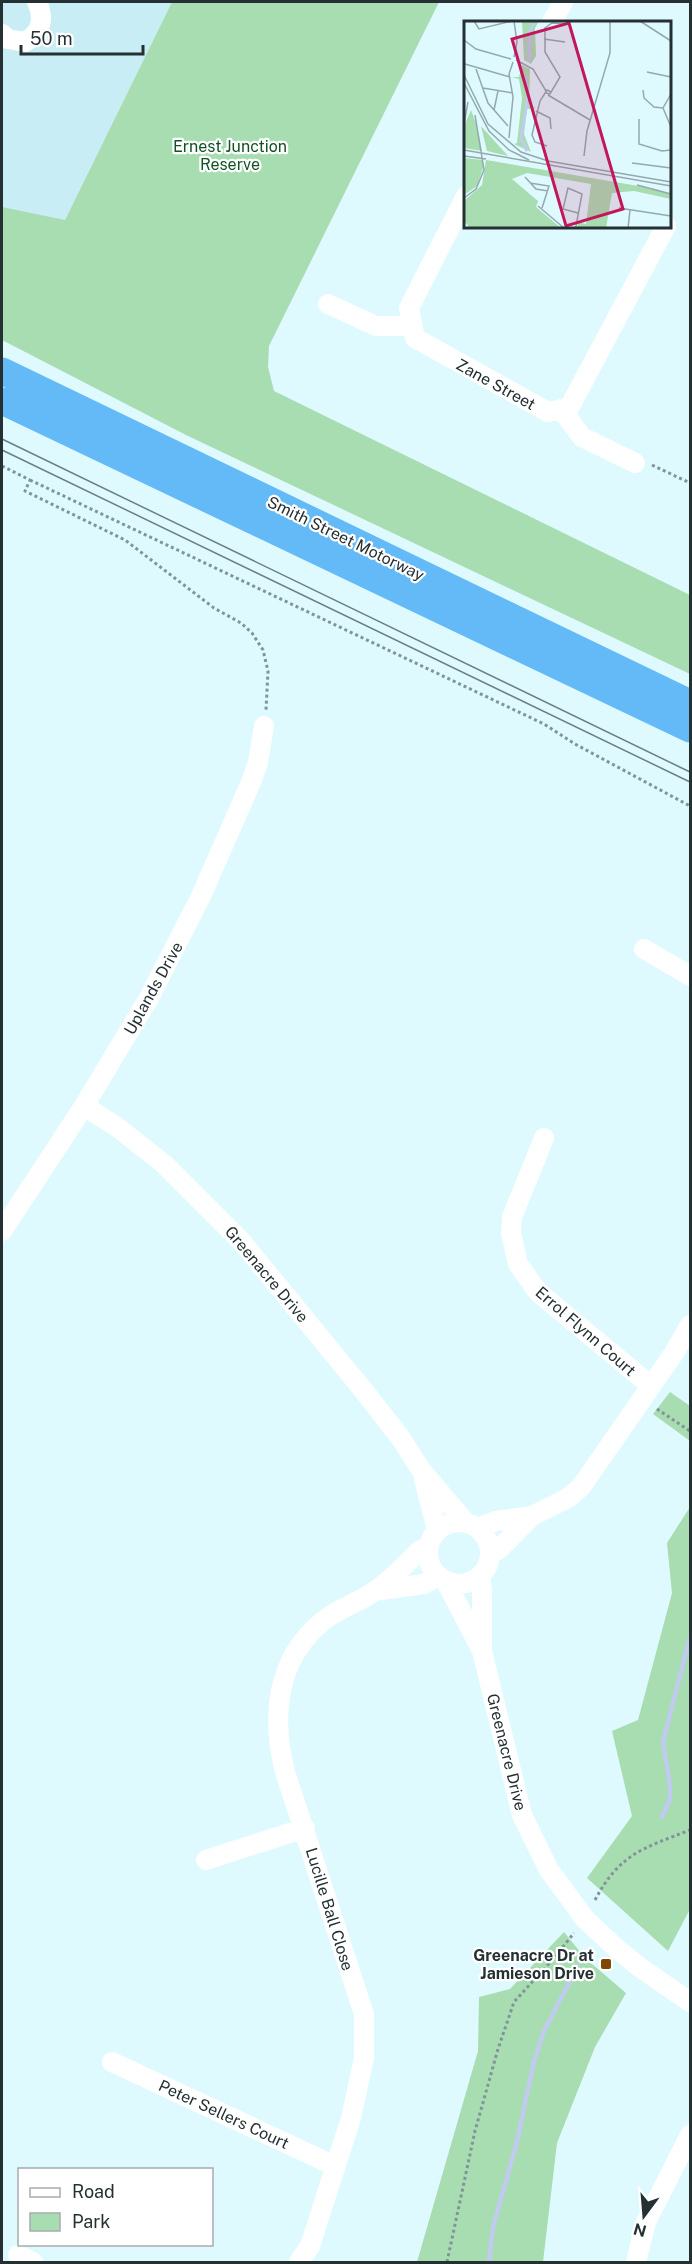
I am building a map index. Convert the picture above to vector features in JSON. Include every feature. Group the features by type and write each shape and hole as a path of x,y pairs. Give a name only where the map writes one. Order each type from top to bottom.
{"highway":[{"name":"Smith Street Motorway","path":"5,371 690,702"},
{"name":"Smith Street Motorway","path":"2,401 690,729"}],"street":[{"path":"2,34 8,39 24,42 34,37 42,19 37,2"},
{"path":"553,21 563,2"},
{"path":"328,304 376,326 412,326 409,308 464,198"},
{"path":"635,463 582,436 561,409 568,408 665,228"},
{"name":"Zane Street","path":"412,326 415,338 548,412 561,409"},
{"name":"Uplands Drive","path":"2,1231 84,1106 149,998 196,906 252,780 258,762 264,726"},
{"path":"644,949 690,976"},
{"name":"Greenacre Drive","path":"84,1106 117,1127 164,1164 241,1242 364,1391 400,1437 421,1470 472,1525"},
{"name":"Errol Flynn Court","path":"544,1138 512,1217 511,1233 518,1264 538,1292 647,1392"},
{"path":"490,1554 498,1550 532,1516 568,1498 581,1488 674,1353 690,1325"},
{"name":"Greenacre Drive","path":"421,1470 438,1530"},
{"path":"472,1525 484,1535 490,1554 488,1562 480,1575 463,1583 442,1578 429,1563 428,1547 431,1538 446,1524 456,1522 472,1525 532,1516"},
{"name":"Lucille Ball Close","path":"299,2262 310,2246 351,2118 364,2058 364,2014 279,1748 277,1718 280,1691 294,1655 306,1637 341,1608 374,1592 419,1551 428,1547"},
{"name":"Greenacre Drive","path":"480,1575 483,1592 482,1651 522,1815 549,1870 585,1919 638,1966 690,2002"},
{"name":"Greenacre Drive","path":"442,1578 482,1651"},
{"name":"Lucille Ball Close","path":"374,1592 424,1584 442,1578"},
{"path":"206,1860 305,1828"},
{"name":"Peter Sellers Court","path":"112,2062 335,2166"},
{"path":"636,2262 646,2222 690,2135"}],"path":[{"path":"635,463 648,464 690,483"},
{"path":"2,466 544,724 575,744 690,806"},
{"path":"30,480 25,491 125,540 214,608 241,623 252,633 263,650 267,671 264,726"},
{"path":"647,1392 690,1431"},
{"path":"595,1900 603,1884 617,1866 635,1852 690,1830"},
{"path":"447,2262 475,2131 514,2002 555,1958 574,1933"}],"shaded area":[{"path":"2,2 172,2 38,275 2,258"}],"green space":[{"name":"Ernest Junction Reserve","path":"172,2 439,2 269,346 268,367 274,391 690,595 690,674 186,435 2,340 2,207 65,220"},
{"path":"670,1392 690,1406 690,1441 653,1414"},
{"path":"690,1507 690,1909 668,1951 587,1878 632,1816 612,1731 638,1720 672,1593 667,1543"},
{"path":"564,1932 585,1958 626,1993 595,2047 557,2143 543,2262 417,2262 478,2051 479,1997 510,1989"}],"waterway":[{"path":"662,1817 670,1799 663,1742 690,1637"},
{"path":"489,2262 493,2227 517,2142 534,2061 544,2031 578,1966"}],"tram line":[{"path":"2,439 690,772"},
{"path":"2,450 690,782"}],"place":[{"name":"Greenacre Dr at Jamieson Drive","path":"606,1964"}]}
